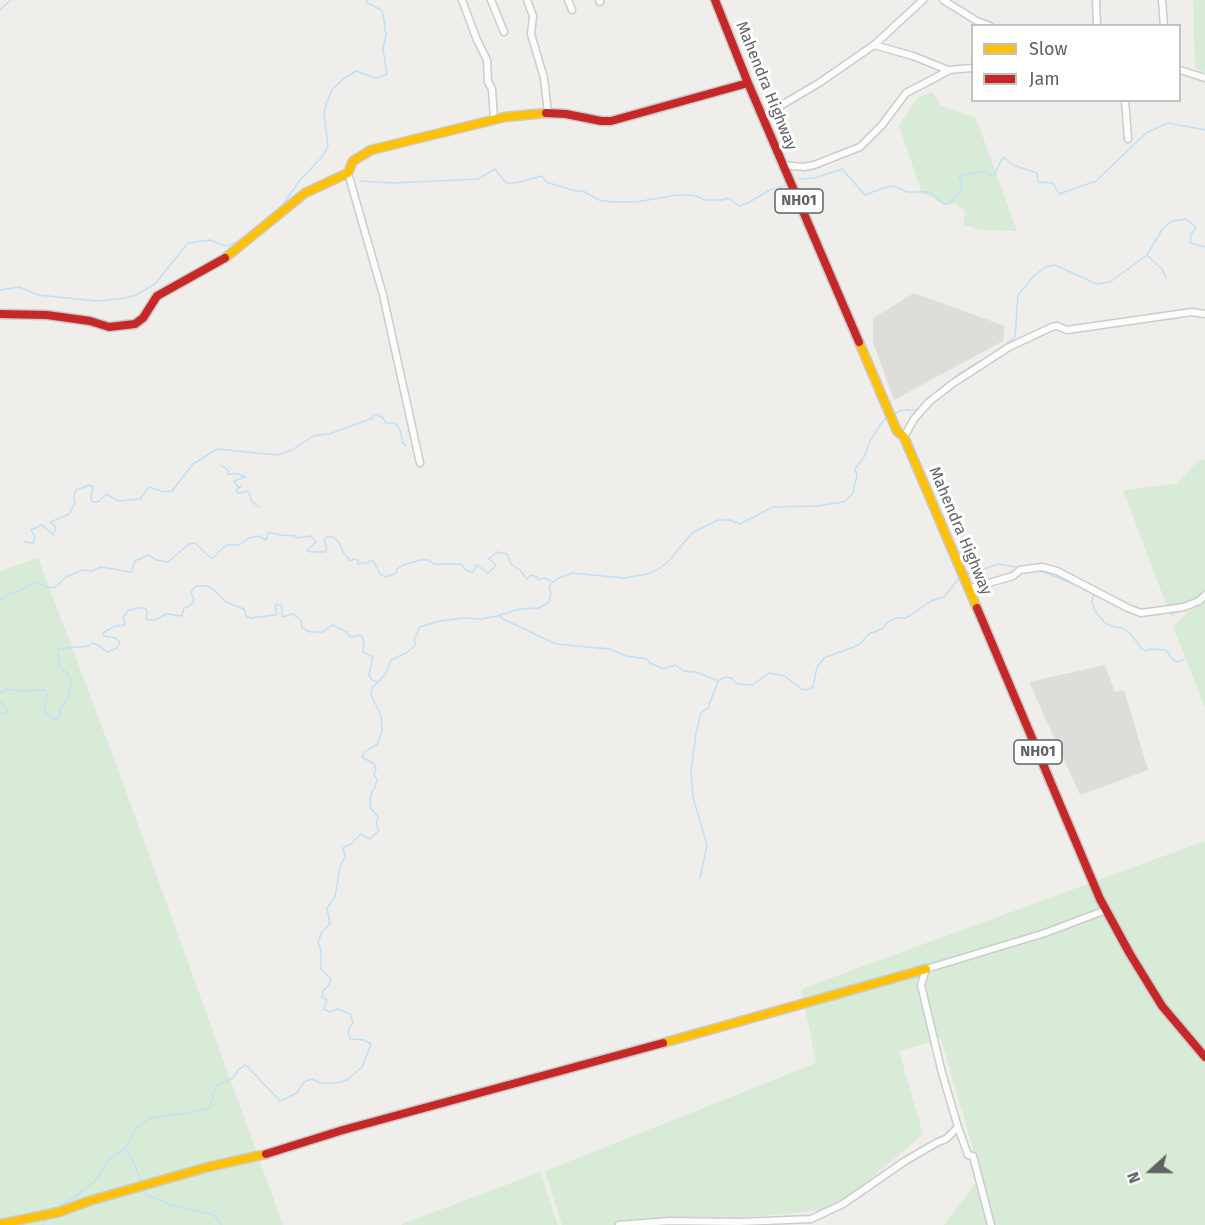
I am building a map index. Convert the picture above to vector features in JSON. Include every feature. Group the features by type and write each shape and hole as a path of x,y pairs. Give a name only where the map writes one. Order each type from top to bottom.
{"main road":[{"name":"Mahendra Highway","path":"715,0 783,165 1106,910 1162,1006 1205,1057"},
{"path":"0,314 47,315 90,321 109,327 135,324 144,318 157,296 227,257 305,193 342,177 348,173 353,161 371,150 494,119 548,113 611,121 748,83"},
{"path":"0,1224 59,1212 89,1201 208,1167 250,1159 343,1130 926,969"}],"street":[{"path":"462,0 487,60 494,119"},
{"path":"491,0 504,32"},
{"path":"527,0 533,15 531,34 544,78 548,113"},
{"path":"568,0 572,10"},
{"path":"763,116 819,83 874,45 923,0"},
{"path":"943,0 985,24"},
{"path":"1096,0 1097,24"},
{"path":"1162,0 1164,24"},
{"path":"874,45 914,56 939,68 948,70 971,68"},
{"path":"783,165 804,167 814,165 860,147 882,125 906,93 948,70"},
{"path":"1181,71 1205,78"},
{"path":"1125,102 1128,139"},
{"path":"348,173 383,295 420,463"},
{"path":"900,434 929,402 952,384 1009,347 1052,327 1067,330 1191,312 1205,314"},
{"path":"968,589 1013,576 1020,570 1042,567 1056,571 1141,613 1184,607 1199,601 1205,595"},
{"path":"991,1225 973,1156 968,1155 958,1127 921,985 926,969 1045,933 1106,910"},
{"path":"620,1225 669,1221 739,1222 811,1219 843,1204 905,1161 946,1139 958,1127"}],"shaded area":[{"path":"914,293 1005,326 1003,341 894,400 873,342 873,318"},
{"path":"1105,665 1115,692 1124,690 1148,770 1080,795 1029,682"}],"green space":[{"path":"1193,0 1205,0 1205,72 1195,68"},
{"path":"933,92 941,106 976,118 1017,231 982,230 963,225 965,211 956,203 944,205 922,193 899,126 917,98"},
{"path":"1199,460 1205,460 1205,708 1173,626 1202,600 1171,617 1123,490 1176,484"},
{"path":"38,558 119,772 283,1225 0,1225 0,571"},
{"path":"1205,841 1205,1225 944,1225 981,1176 941,1039 899,1051 923,1134 873,1177 874,1182 834,1209 671,1225 562,1225 545,1171 816,1063 801,989"},
{"path":"540,1172 558,1225 400,1225"}],"waterway":[{"path":"0,10 11,0"},
{"path":"281,207 300,180 323,156 328,146 324,115 332,90 356,71 376,78 387,74 383,49 386,35 383,14 381,10 366,2 367,0"},
{"path":"800,179 815,178 842,169 865,195 894,186 907,192 930,192 944,204 950,203 961,190 962,184 959,176 984,171 989,175 994,175 1003,157 1013,165 1037,173 1038,182 1053,183 1059,194 1096,181 1146,133 1168,123 1205,130"},
{"path":"360,181 393,183 478,179 495,169 506,183 516,183 542,176 546,182 583,191 599,200 636,202 686,195 697,196 704,200 728,198 739,206 770,190 787,185"},
{"path":"927,400 960,373 994,353 1015,337 1018,295 1045,267 1055,265 1097,284 1110,282 1147,255 1163,228 1172,221 1186,219 1196,227 1191,235 1190,243 1205,247"},
{"path":"0,290 19,287 38,295 97,301 125,298 136,295 155,284 188,243 210,240 226,246 241,241"},
{"path":"1148,256 1162,269 1166,278"},
{"path":"894,414 902,410 918,410"},
{"path":"24,542 33,543 35,537 31,530 42,525 53,535 56,528 51,522 69,514 75,503 76,490 90,485 93,487 92,502 98,502 106,494 118,501 140,499 149,487 164,492 172,491 193,464 217,449 277,455 292,450 313,436 329,434 373,418 376,414 386,423 395,423 401,432 402,442 406,446"},
{"path":"55,1209 96,1180 108,1160 125,1148 137,1127 150,1118 210,1108 216,1086 233,1078 239,1069 246,1065 280,1101 297,1093 304,1082 312,1079 320,1083 338,1083 347,1080 362,1067 371,1044 364,1040 350,1039 348,1031 353,1022 350,1014 338,1009 330,1012 324,1009 327,1000 322,997 323,991 331,979 321,969 321,950 318,942 322,932 330,924 327,908 335,897 340,866 345,857 343,848 361,834 370,839 379,830 376,824 378,817 370,807 372,790 377,780 374,774 376,770 374,764 362,757 365,751 377,745 382,731 381,715 371,695 372,688 385,675 391,660 416,645 414,640 420,627 440,621 464,618 481,619 520,609 539,608 549,602 551,594 549,586 557,579 572,573 624,578 647,574 668,562 692,533 718,520 730,520 740,524 773,507 817,506 844,502 853,493 857,475 855,469 864,457 870,441 887,417"},
{"path":"221,465 229,471 228,474 239,474 245,477 234,481 238,487 242,486 236,490 238,493"},
{"path":"239,493 247,491 251,501 259,507"},
{"path":"0,601 8,594 20,591 34,582 51,588 57,586 66,577 82,570 92,571 101,567 131,572 135,561 148,555 156,560 168,562 189,544 195,543 212,559 226,545 239,545 249,538 259,536 266,540 269,532 296,536 296,538 311,536 316,542 307,551 312,552 325,552 327,549 324,540 327,537 333,537 350,561 354,559 358,560 358,564 363,562 364,564 373,560 380,574 386,577 396,573 397,569 403,565 421,560 429,560 434,564 461,564 467,571 473,572 477,565 488,573 495,567 489,559 497,552 507,554 511,564 527,579 531,575 537,577 538,580 544,578 553,582"},
{"path":"969,574 998,564 1016,567"},
{"path":"1034,571 1044,572 1086,589"},
{"path":"700,878 707,845 693,797 691,770 701,713 708,708 718,681 725,677 731,678 737,684 752,685 769,673 785,676 801,689 806,690 813,687 817,667 824,658 859,645 869,634 882,629 889,621 906,618 931,601 944,597 959,578"},
{"path":"0,693 7,689 45,690 47,696 44,711 53,720 59,717 61,708 69,696 71,680 59,666 58,649 89,646 92,643 108,652 115,649 119,641 104,636 103,633 115,626 125,625 123,617 128,611 145,608 146,619 150,620 166,614 182,616 184,608 191,605 194,600 191,592 196,586 207,586 213,589 226,602 244,609 246,616 251,618 277,614 276,604 282,606 282,617 292,614 301,620 302,628 311,632 323,632 332,625 347,632 350,637 361,635 364,643 363,652 373,657 369,675 372,680 378,682"},
{"path":"1090,591 1093,594 1092,602 1095,611 1105,623 1122,628 1131,634 1142,649 1166,650 1173,660 1178,662 1185,659"},
{"path":"500,616 556,644 610,649 626,656 647,659 650,663 663,669 675,665 684,671 696,672 716,680"},
{"path":"0,702 6,708 7,713 0,714"},
{"path":"126,1149 141,1183"},
{"path":"144,1190 146,1195 172,1205 214,1215 222,1225"},
{"path":"42,1225 48,1217"}],"traffic: slow":[{"path":"225,258 305,193 348,173 353,161 371,150 505,117 546,113"},
{"path":"859,342 897,431 904,437 977,608"},
{"path":"663,1043 926,969"},
{"path":"0,1224 59,1212 89,1201 208,1167 266,1154"}],"traffic: jam":[{"path":"715,0 859,342"},
{"path":"546,113 611,121 748,83"},
{"path":"0,314 47,315 90,321 109,327 135,324 143,318 157,296 225,258"},
{"path":"977,608 1100,899 1162,1006 1205,1057"},
{"path":"266,1154 343,1130 663,1043"}]}
